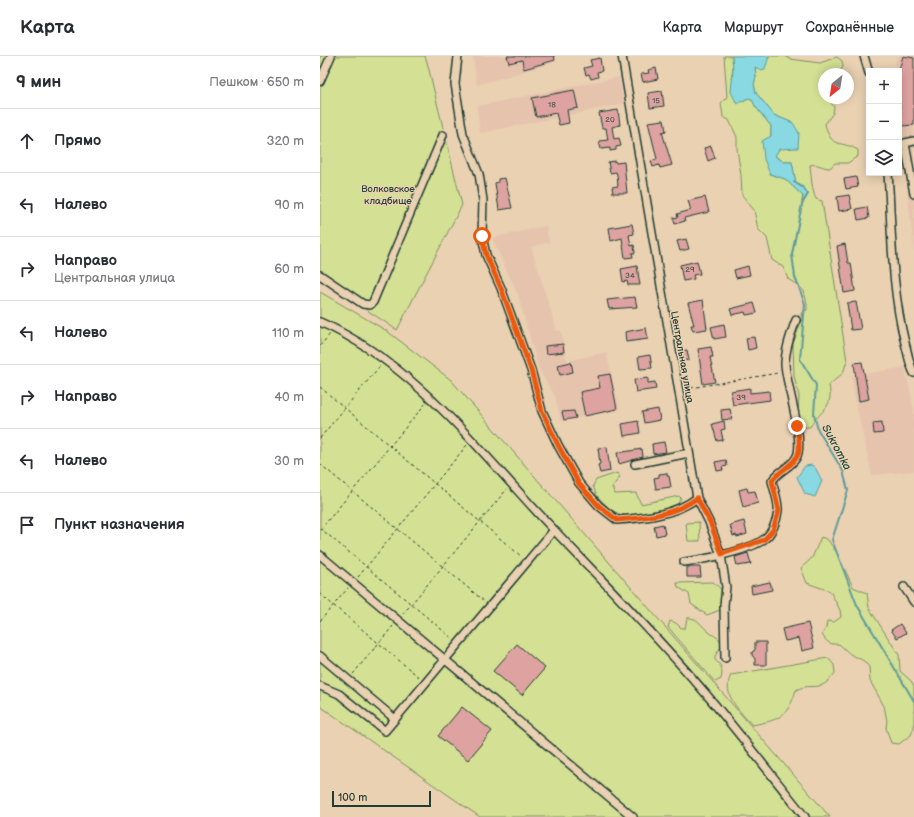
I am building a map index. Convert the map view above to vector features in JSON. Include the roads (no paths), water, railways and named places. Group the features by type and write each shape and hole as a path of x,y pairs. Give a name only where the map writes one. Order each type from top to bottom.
{"street":[{"path":"320,81 331,56"},
{"path":"458,56 455,84 463,134 479,174 484,200 482,236 486,255 501,288 531,370 542,411 579,484 599,506 617,520 640,518 679,509 697,498"},
{"name":"Центральная улица","path":"622,56 697,498 710,522 722,554 726,587 724,605 725,658"},
{"path":"864,56 868,68"},
{"path":"320,275 363,304 370,305 373,302 443,135"},
{"path":"914,141 906,143 914,194"},
{"path":"888,176 891,217 890,243 899,319 914,373"},
{"path":"684,562 710,559 764,540 773,530 779,510 772,481 775,476 796,459 799,451 797,426 787,372 786,356 796,320"},
{"path":"320,322 345,333 385,360 431,398 554,530 643,622 707,694 805,817"},
{"path":"635,464 689,454"},
{"path":"320,686 339,694 385,731 554,530"},
{"path":"320,556 633,817"},
{"path":"904,588 914,602"},
{"path":"320,656 395,719"}],"water":[{"path":"732,56 769,56 765,69 761,70 755,67 756,77 754,84 756,93 774,115 793,123 799,133 798,148 779,149 775,156 784,162 792,162 796,183 804,188 808,194 802,204 803,196 785,179 770,174 764,159 762,141 771,136 771,126 755,106 752,99 748,98 737,104 731,92 733,70"},
{"path":"812,465 816,469 822,481 815,497 805,494 797,477 805,466"}],"waterway":[{"name":"Sukromka","path":"794,182 802,187"},
{"name":"Sukromka","path":"805,190 808,194 802,204 792,254 795,277 805,304 800,359 816,385 814,414 818,430 843,471 848,490 832,540 857,605 914,701"}],"park label":[{"name":"Волковское кладбище","path":"388,194"}]}
